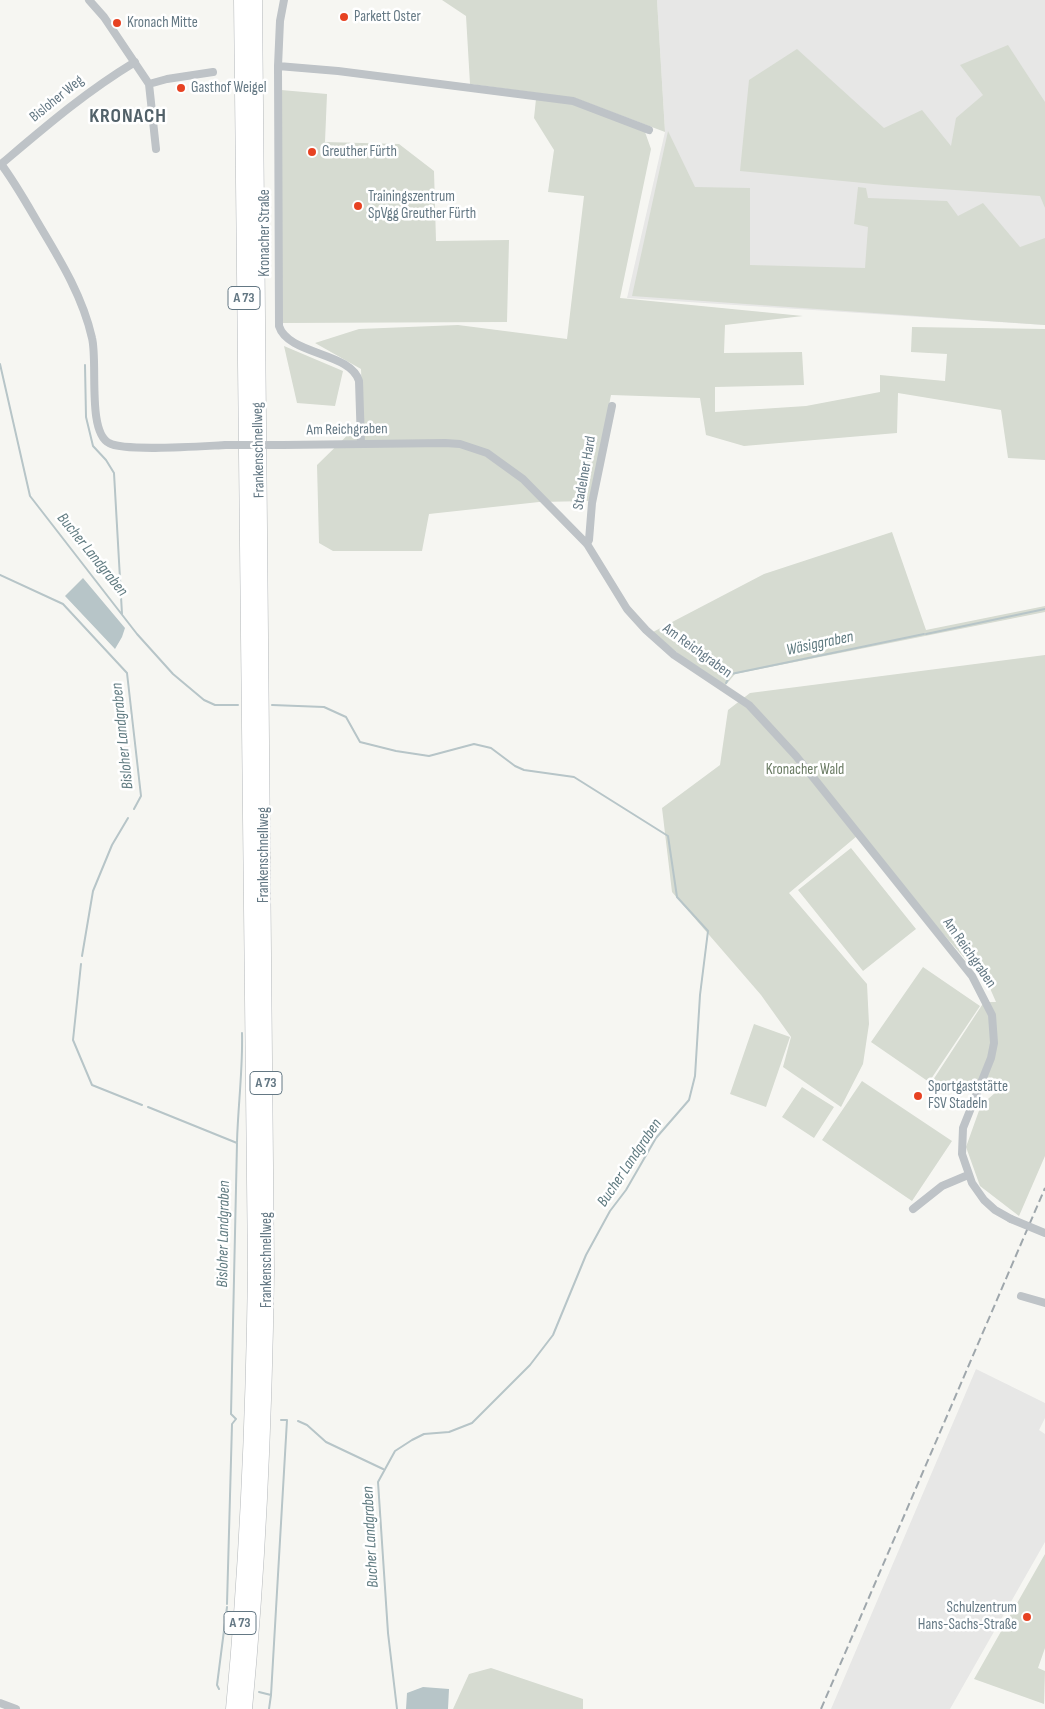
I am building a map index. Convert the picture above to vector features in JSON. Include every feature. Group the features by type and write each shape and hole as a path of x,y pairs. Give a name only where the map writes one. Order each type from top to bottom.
{"highway":[{"name":"Frankenschnellweg","path":"233,1709 246,1538 254,1355 255,1279 241,0"},
{"name":"Frankenschnellweg","path":"245,1709 257,1580 264,1453 267,1280 255,0"}],"street":[{"path":"89,0 104,17 149,84 156,149"},
{"name":"Kronacher Straße","path":"284,0 280,21 278,66 279,326 284,336 357,373 359,381 361,443"},
{"name":"Bisloher Weg","path":"0,164 60,112 134,62"},
{"path":"278,66 338,71 573,101 649,130"},
{"path":"149,84 167,78 212,72"},
{"name":"Am Reichgraben","path":"0,164 12,179 61,261 84,307 96,362 96,423 99,435 107,443 126,447 361,443 460,444 487,453 523,479 587,544 627,609 646,630 674,655 750,705 796,756 972,976 992,1016 994,1043 991,1058 971,1105 961,1137 962,1154 968,1175"},
{"name":"Stadelner Hard","path":"587,544 590,540 592,503 612,406"},
{"path":"913,1209 942,1186 968,1175 984,1200 996,1210 1011,1219 1045,1233"},
{"path":"1021,1296 1045,1303"},
{"path":"0,1703 12,1708"}],"shaded area":[{"path":"657,0 1045,0 1045,325 627,298 665,132"},
{"path":"83,578 125,628 115,649 65,596"},
{"path":"976,1369 1045,1403 1045,1418 1039,1430 1045,1434 1045,1542 950,1709 831,1709"},
{"path":"423,1687 449,1689 448,1709 406,1709 407,1693"}],"green space":[{"path":"442,0 657,0 665,132 575,98 470,84 466,16"},
{"path":"1008,45 1045,102 1045,208 1040,196 884,185 740,171 749,80 797,49 884,128 922,110 951,146 956,118 983,95 960,65"},
{"name":"Trainingszentrum SpVgg Greuther Fürth","path":"281,90 327,94 325,142 399,144 434,171 436,241 509,240 507,322 282,323"},
{"path":"536,99 572,104 645,132 651,149 620,298 803,316 725,325 724,353 802,352 804,385 715,387 715,412 806,406 880,392 880,375 945,381 947,354 911,352 912,327 1045,329 1045,460 1008,458 1001,410 898,393 897,433 744,446 706,435 700,398 611,395 590,501 539,502 429,514 422,551 333,551 319,543 317,465 363,420 361,369 315,343 359,329 458,325 567,339 584,196 548,192 554,150 534,118"},
{"path":"668,131 695,187 750,188 750,265 865,268 868,227 854,224 858,187 866,188 868,198 947,201 958,216 983,203 1020,247 1045,238 1045,325 632,296"},
{"path":"284,346 343,371 335,406 297,403"},
{"path":"892,532 926,630 1045,606 1045,612 735,674 725,686 686,660 653,632 764,574"},
{"name":"Kronacher Wald","path":"1045,655 1045,1156 1019,1216 980,1186 966,1147 981,1105 995,1093 988,1080 954,1088 933,1080 984,1002 996,1002 989,986 857,836 789,893 867,984 869,1024 863,1064 841,1107 783,1067 791,1037 761,995 672,892 662,808 720,765 728,710 750,693"},
{"path":"851,848 916,929 863,971 798,890"},
{"path":"923,967 980,1006 929,1082 871,1042"},
{"path":"754,1024 790,1037 766,1107 730,1094"},
{"path":"862,1081 952,1141 912,1201 822,1140"},
{"path":"802,1087 834,1107 814,1138 782,1117"},
{"name":"Schulzentrum Hans-Sachs-Straße","path":"1045,1554 1045,1648 1038,1668 1045,1671 1044,1704 974,1679"},
{"path":"491,1668 583,1699 583,1709 453,1709 469,1674"}],"waterway":[{"name":"Bucher Landgraben","path":"0,364 30,496 137,634 173,674 204,700 215,705 238,705"},
{"path":"85,365 86,417 93,446 106,460 114,473 122,614"},
{"name":"Bisloher Landgraben","path":"0,575 63,604 127,673 141,796 134,809"},
{"name":"Wäsiggraben","path":"926,634 1045,609"},
{"name":"Wäsiggraben","path":"726,683 731,674 924,634"},
{"name":"Bucher Landgraben","path":"272,705 324,707 346,717 360,742 396,751 429,756 474,744 491,748 515,766 524,770 574,777 668,836 677,897 708,931 700,995 695,1076 689,1100 656,1138 626,1190 610,1211 586,1255 553,1335 530,1365 472,1423 449,1432 424,1434 412,1440 395,1451 378,1482 388,1633 397,1709"},
{"name":"Bisloher Landgraben","path":"82,956 93,891 112,845 128,818"},
{"name":"Bisloher Landgraben","path":"81,964 73,1040 92,1085 142,1105"},
{"path":"237,1142 242,1033"},
{"name":"Bisloher Landgraben","path":"148,1107 237,1143 231,1414 236,1419 232,1424 227,1604"},
{"path":"271,1695 287,1420 281,1420"},
{"name":"Bisloher Landgraben","path":"298,1421 307,1425 326,1442 383,1469"},
{"path":"219,1689 217,1685 227,1607"},
{"path":"259,1692 271,1695 269,1709"}],"railway":[{"path":"821,1709 1045,1188"}],"place":[{"name":"Parkett Oster","path":"344,17"},
{"name":"Kronach Mitte","path":"117,23"},
{"name":"Gasthof Weigel","path":"181,88"},
{"name":"Greuther Fürth","path":"312,152"},
{"name":"Trainingszentrum SpVgg Greuther Fürth","path":"358,206"},
{"name":"Sportgaststätte FSV Stadeln","path":"918,1096"},
{"name":"Schulzentrum Hans-Sachs-Straße","path":"1027,1617"}],"district":[{"name":"KRONACH","path":"128,117"}]}
